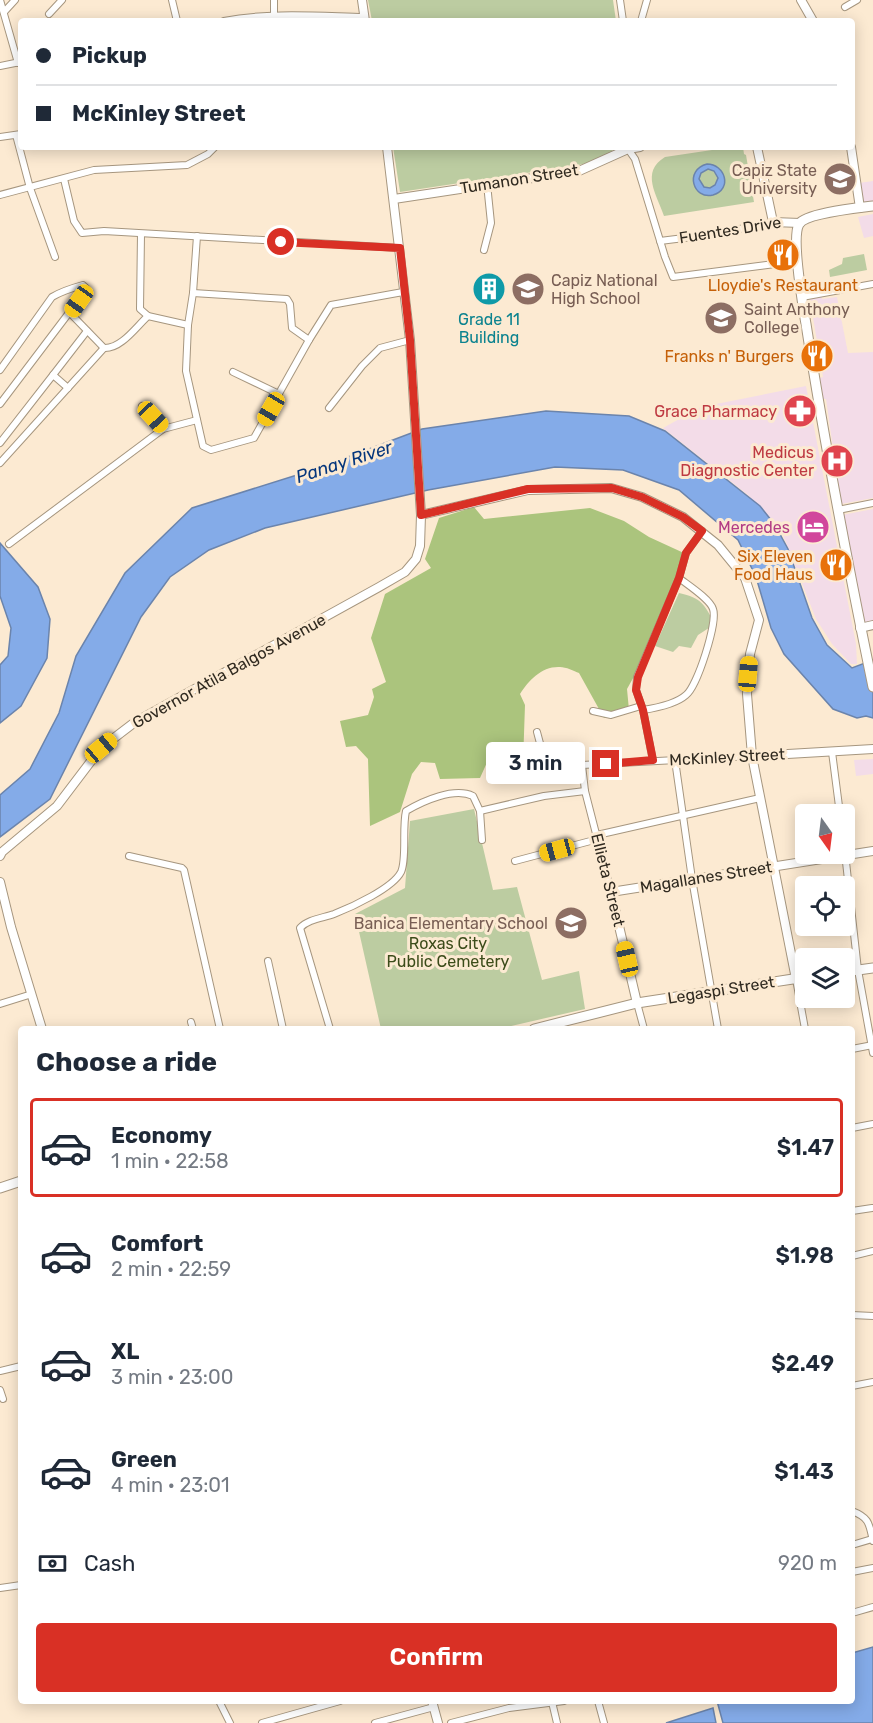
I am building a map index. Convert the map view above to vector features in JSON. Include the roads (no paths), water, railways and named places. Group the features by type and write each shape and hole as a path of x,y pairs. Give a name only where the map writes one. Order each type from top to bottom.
{"main road":[{"name":"Fuentes Drive","path":"798,226 810,217 873,206"},
{"path":"798,226 798,261 817,397 873,687"},
{"path":"855,970 873,968"},
{"name":"Legaspi Street","path":"546,1026 637,1003 795,979"},
{"path":"0,1188 18,1182"}],"street":[{"path":"0,0 18,56"},
{"path":"3,12 15,0"},
{"path":"49,14 62,0"},
{"path":"172,0 176,18"},
{"path":"274,0 274,16"},
{"path":"362,0 365,18"},
{"path":"620,0 623,18"},
{"path":"642,18 647,0"},
{"path":"801,0 811,18"},
{"path":"845,7 857,0"},
{"path":"238,18 274,16 335,18"},
{"path":"0,66 18,62"},
{"path":"0,137 18,135"},
{"path":"22,150 30,188 55,257"},
{"path":"0,195 94,170 187,165 211,150"},
{"name":"Governor Atila Balgos Avenue","path":"0,856 57,806 101,748 135,722 405,572 416,559 420,546 421,515 410,340 387,150"},
{"name":"Tumanon Street","path":"394,199 579,171 626,150"},
{"path":"629,150 635,159 673,277 798,261"},
{"path":"758,150 772,222"},
{"path":"850,150 860,208"},
{"path":"64,179 74,221 82,233 104,231 400,248"},
{"path":"484,250 491,223 488,184"},
{"name":"Fuentes Drive","path":"660,241 716,234 772,222 798,226"},
{"path":"141,234 140,309 148,316 188,325"},
{"path":"197,236 186,371 203,446 206,449 210,450 254,438 309,339 331,305 403,292"},
{"path":"802,297 873,284"},
{"path":"0,370 52,297 83,285 87,289 0,404"},
{"path":"194,293 287,299 290,304 292,328 309,339"},
{"path":"70,313 104,348 110,349 119,344 148,316"},
{"path":"0,443 87,331"},
{"path":"329,408 362,366 380,348 410,340"},
{"path":"0,463 104,348"},
{"path":"232,372 279,394"},
{"path":"53,375 68,388"},
{"path":"142,406 163,429"},
{"path":"9,544 163,429 197,420"},
{"path":"8,433 19,442"},
{"path":"421,515 528,489 612,488 642,497 683,517 718,545 745,578 759,620 750,654 747,694 752,756 774,866 795,953"},
{"path":"838,510 873,503"},
{"path":"653,760 636,690 638,677 679,578 686,553 702,531"},
{"path":"593,711 611,715 678,700 693,688 715,626 715,614 712,605 679,578"},
{"path":"860,628 873,625"},
{"name":"McKinley Street","path":"537,732 541,747 547,755 582,765 873,749"},
{"path":"832,752 839,804"},
{"path":"675,760 692,879 718,1026"},
{"name":"Ellieta Street","path":"582,765 585,791 643,1026"},
{"path":"480,811 544,796 585,791"},
{"path":"329,1026 300,928 304,923 345,909 396,880 403,869 406,811 416,805 455,792 465,792 473,796 480,811 482,840"},
{"path":"515,861 683,815 760,798"},
{"name":"Magallanes Street","path":"855,853 873,851"},
{"path":"129,856 184,870 219,1026"},
{"name":"Magallanes Street","path":"611,891 795,862"},
{"path":"846,864 858,970 873,1053"},
{"path":"0,882 41,1026"},
{"path":"268,961 282,1026"},
{"path":"0,1004 32,994"},
{"path":"804,1008 806,1026"},
{"path":"855,1048 872,1045"},
{"path":"855,1127 873,1124"},
{"path":"855,1211 872,1208"},
{"path":"855,1255 873,1251"},
{"path":"855,1315 873,1316"},
{"path":"0,1371 18,1367"},
{"path":"855,1385 873,1382"},
{"path":"0,1390 3,1399"},
{"path":"855,1512 868,1520 873,1540 855,1544"},
{"path":"855,1572 873,1570"},
{"path":"0,1588 18,1585"},
{"path":"855,1612 873,1608"},
{"path":"220,1704 230,1723"},
{"path":"262,1723 323,1704"},
{"path":"375,1723 433,1704 438,1723"},
{"path":"451,1723 509,1708 538,1704"},
{"path":"552,1704 557,1723"},
{"path":"598,1704 604,1723"}],"water":[{"path":"707,164 713,165 722,172 725,183 719,192 706,195 696,189 695,172","holes":["708,169 714,171 718,178 715,185 710,188 704,187 699,179 701,173"]},
{"name":"Panay River","path":"546,411 629,416 665,431 760,506 775,525 788,549 812,618 827,645 852,668 873,660 873,718 866,716 857,718 833,709 784,654 771,628 756,577 738,540 679,490 623,470 555,467 428,490 265,528 209,550 170,577 141,617 50,799 0,837 0,795 30,769 59,713 76,656 125,573 192,508 316,469 422,429"},
{"path":"0,543 38,587 50,619 47,658 21,706 0,723 0,665 8,656 11,628 0,596"},
{"path":"873,1647 873,1723 723,1723 718,1704 855,1704 855,1652"},
{"path":"713,1708 716,1723 666,1723"}],"place":[{"name":"Capiz State University","path":"840,179"},
{"name":"Lloydie's Restaurant","path":"783,255"},
{"name":"Grade 11 Building","path":"489,289"},
{"name":"Capiz National High School","path":"528,289"},
{"name":"Saint Anthony College","path":"721,318"},
{"name":"Franks n' Burgers","path":"817,356"},
{"name":"Grace Pharmacy","path":"800,411"},
{"name":"Medicus Diagnostic Center","path":"837,461"},
{"name":"Mercedes","path":"813,527"},
{"name":"Six Eleven Food Haus","path":"836,565"},
{"name":"Banica Elementary School","path":"571,923"}],"park label":[{"name":"Roxas City Public Cemetery","path":"448,952"}]}
